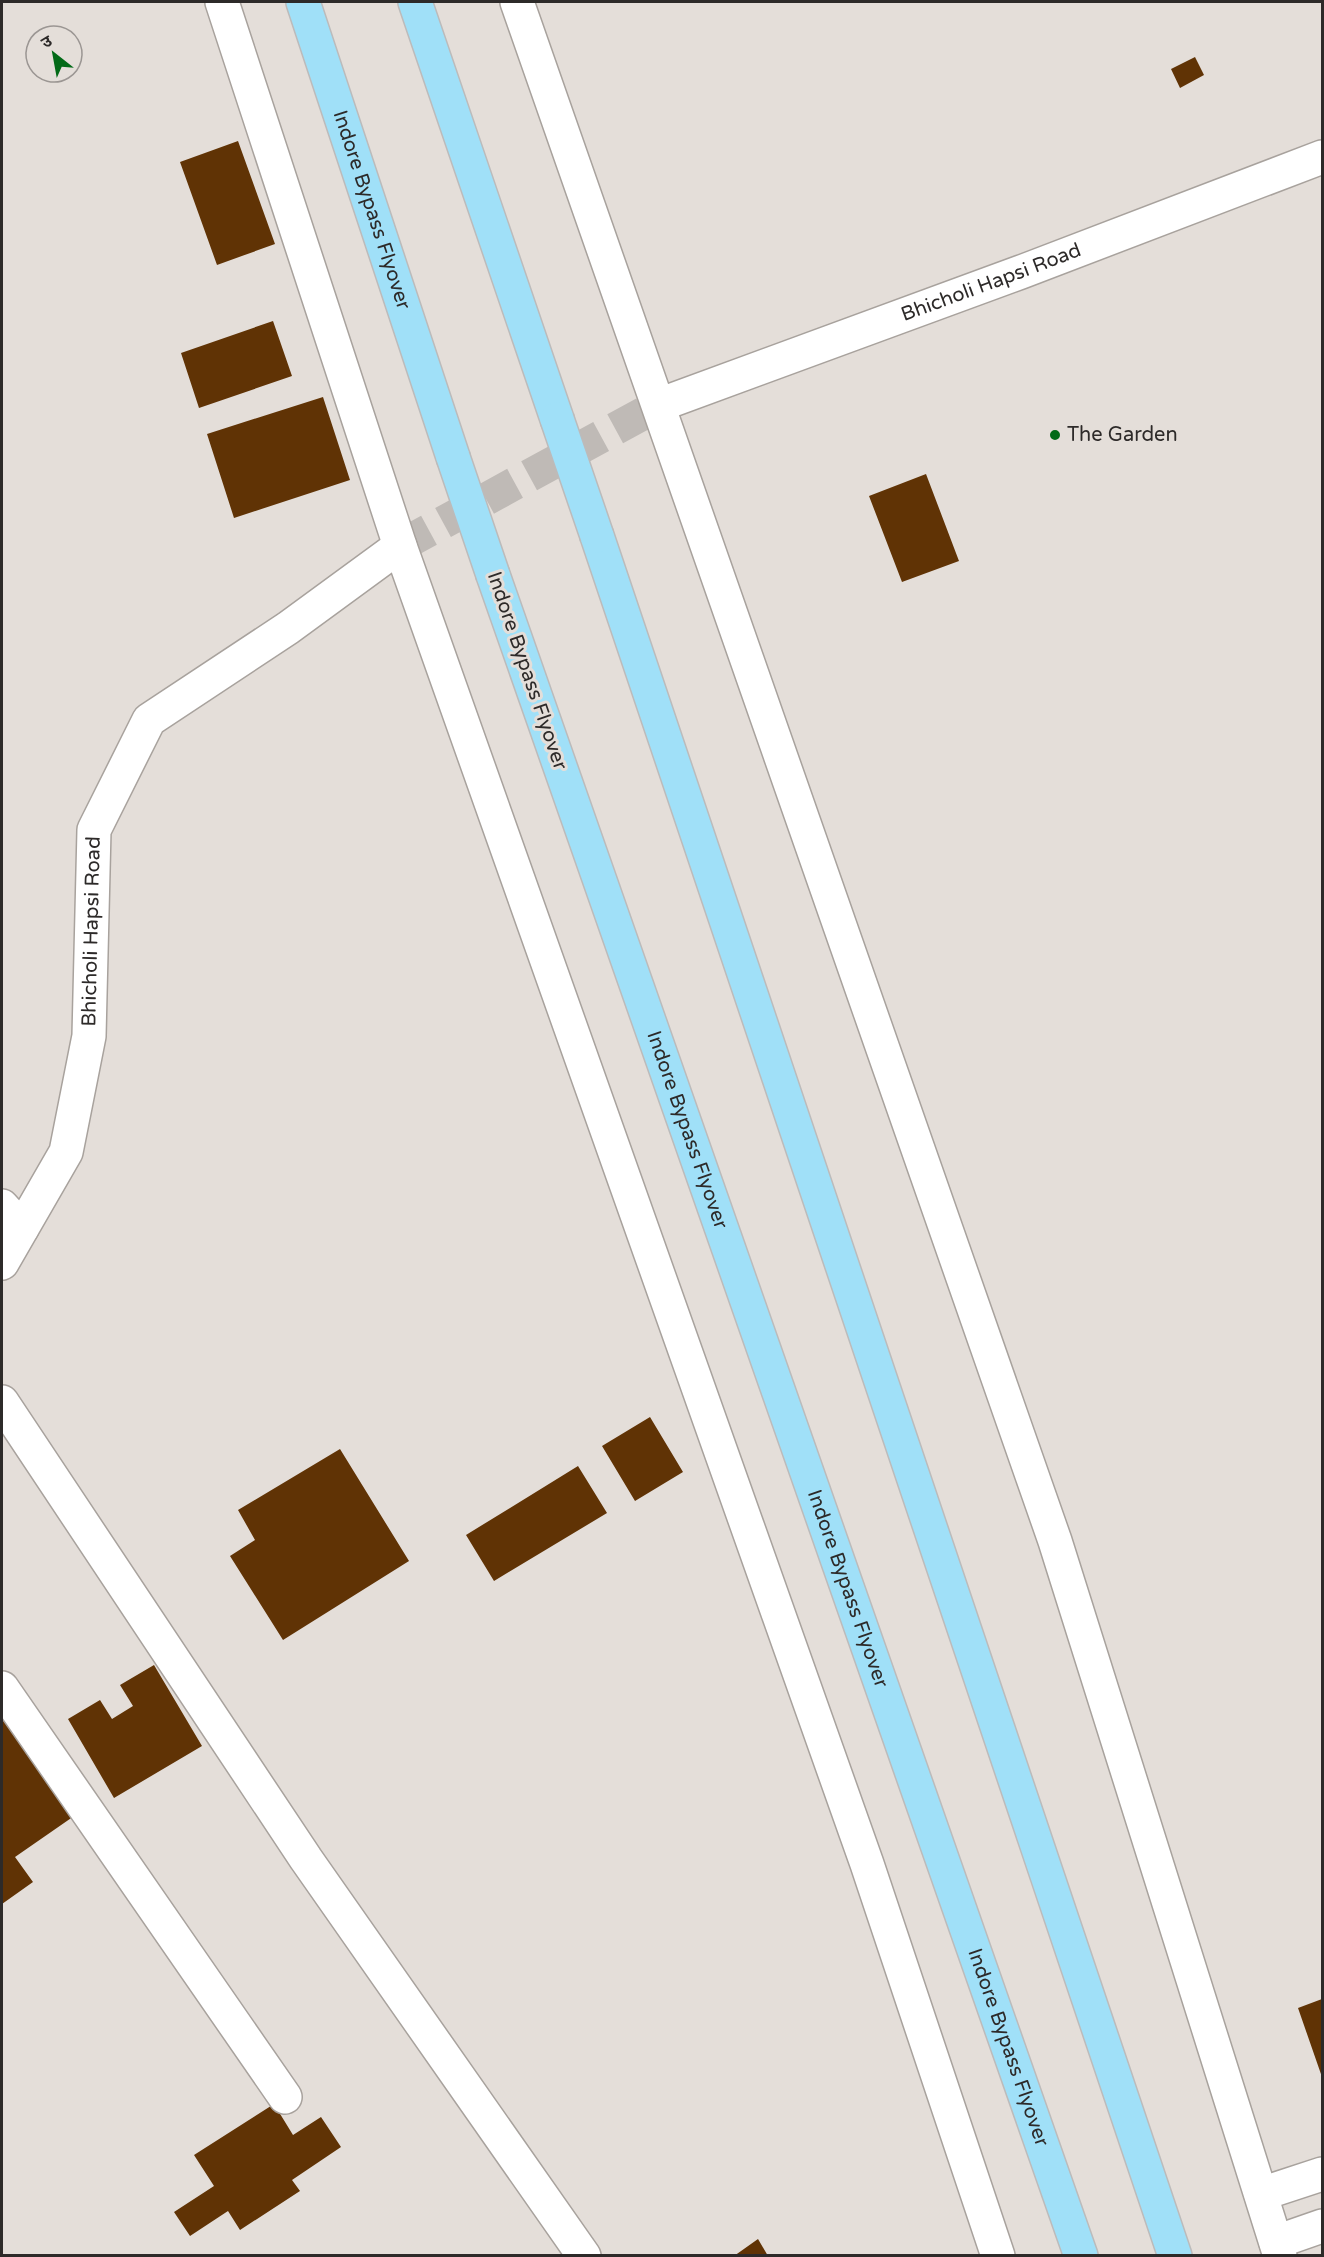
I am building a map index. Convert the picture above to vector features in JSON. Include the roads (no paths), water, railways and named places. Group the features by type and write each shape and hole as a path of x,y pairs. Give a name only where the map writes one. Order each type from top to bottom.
{"highway":[{"name":"Indore Bypass Flyover","path":"303,2 489,564 1081,2256"},
{"path":"415,2 1175,2256"}],"street":[{"path":"222,2 400,546 867,1864 998,2256"},
{"path":"517,2 1055,1541 1278,2249 1323,2226"},
{"name":"Bhicholi Hapsi Road","path":"659,405 1021,272 1323,157"},
{"name":"Bhicholi Hapsi Road","path":"2,1263 12,1217 66,1152 89,1036 94,830 149,720 288,628 400,546"},
{"path":"2,1402 306,1858 584,2256"},
{"path":"2,1688 285,2097"},
{"path":"1261,2194 1323,2174"}],"tunnel":[{"path":"400,546 659,405"}],"place":[{"name":"The Garden","path":"1055,435"}]}
